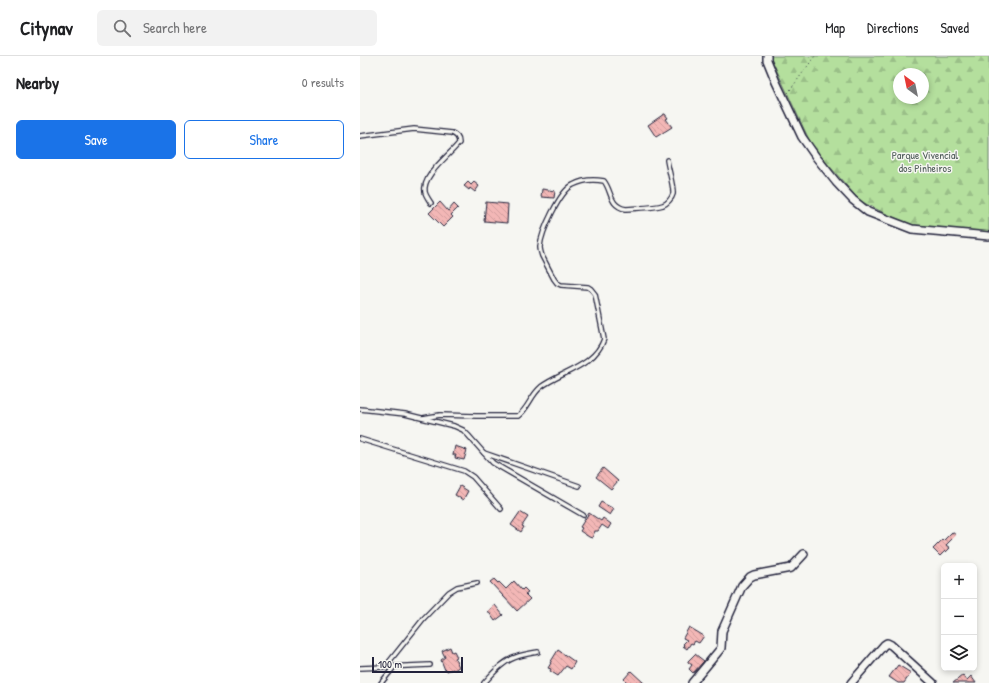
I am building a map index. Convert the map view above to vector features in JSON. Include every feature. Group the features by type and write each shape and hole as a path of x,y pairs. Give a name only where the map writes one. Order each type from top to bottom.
{"street":[{"path":"767,56 767,60 802,137 836,182 853,200 868,212 912,229 989,236"},
{"path":"692,683 721,648 722,631 742,586 746,581 754,575 791,568 804,554"},
{"path":"851,683 887,643 891,644 933,683"}],"lane":[{"path":"360,136 414,129 452,133 456,135 459,143 432,172 427,181 425,192 431,203"},
{"path":"423,418 440,415 518,416 522,413 533,394 541,387 578,366 595,354 604,339 595,294 588,287 561,285 556,282 542,256 540,246 544,231 550,216 568,188 573,184 595,179 604,181 612,198 621,208 657,207 664,205 673,194 667,160"},
{"path":"360,409 399,413 444,423 463,430 489,460 583,515"},
{"path":"360,439 464,471 473,477 501,509"},
{"path":"483,452 579,486"},
{"path":"385,667 424,618 449,592 457,587 477,583"},
{"path":"484,683 505,662 519,656 538,652"},
{"path":"360,668 430,665"},
{"path":"381,683 394,667"}],"path":[{"path":"784,98 815,56"}],"green space":[{"name":"Parque Vivencial dos Pinheiros","path":"771,56 989,56 989,233 907,224 860,201 812,146"}],"building":[{"path":"664,114 668,118 666,119 672,127 656,137 648,125"},
{"path":"468,182 471,185 474,182 479,186 475,192 464,186"},
{"path":"542,189 555,191 554,198 541,197"},
{"path":"440,202 448,211 454,204 458,208 451,215 453,217 443,227 429,213"},
{"path":"486,202 508,204 507,223 484,221"},
{"path":"455,446 467,450 464,460 455,458 456,455 453,455"},
{"path":"603,468 618,481 611,489 596,477"},
{"path":"460,486 468,491 463,500 455,495"},
{"path":"601,502 614,509 610,515 598,507"},
{"path":"520,512 528,517 522,526 524,527 521,532 511,525"},
{"path":"589,513 601,521 603,518 611,524 608,529 602,525 598,531 595,531 592,538 580,531 582,528 580,527"},
{"path":"952,532 956,535 946,545 950,548 940,556 933,549"},
{"path":"494,579 506,589 514,581 522,590 524,588 528,592 525,594 530,599 517,611 490,582"},
{"path":"495,605 503,615 495,621 488,611"},
{"path":"689,627 704,636 699,643 695,641 693,644 691,643 687,649 683,646 683,644 687,640 683,638"},
{"path":"450,647 452,652 454,651 457,657 455,658 459,667 454,670 447,671 446,669 445,670 441,660 445,657 442,651"},
{"path":"558,650 575,662 571,669 566,666 558,676 548,668"},
{"path":"695,654 704,661 693,673 689,669 692,665 688,661"},
{"path":"898,665 911,673 904,683 898,683 889,677"},
{"path":"631,671 644,683 628,683 624,679"},
{"path":"963,675 967,680 971,676 976,683 953,683"}]}
